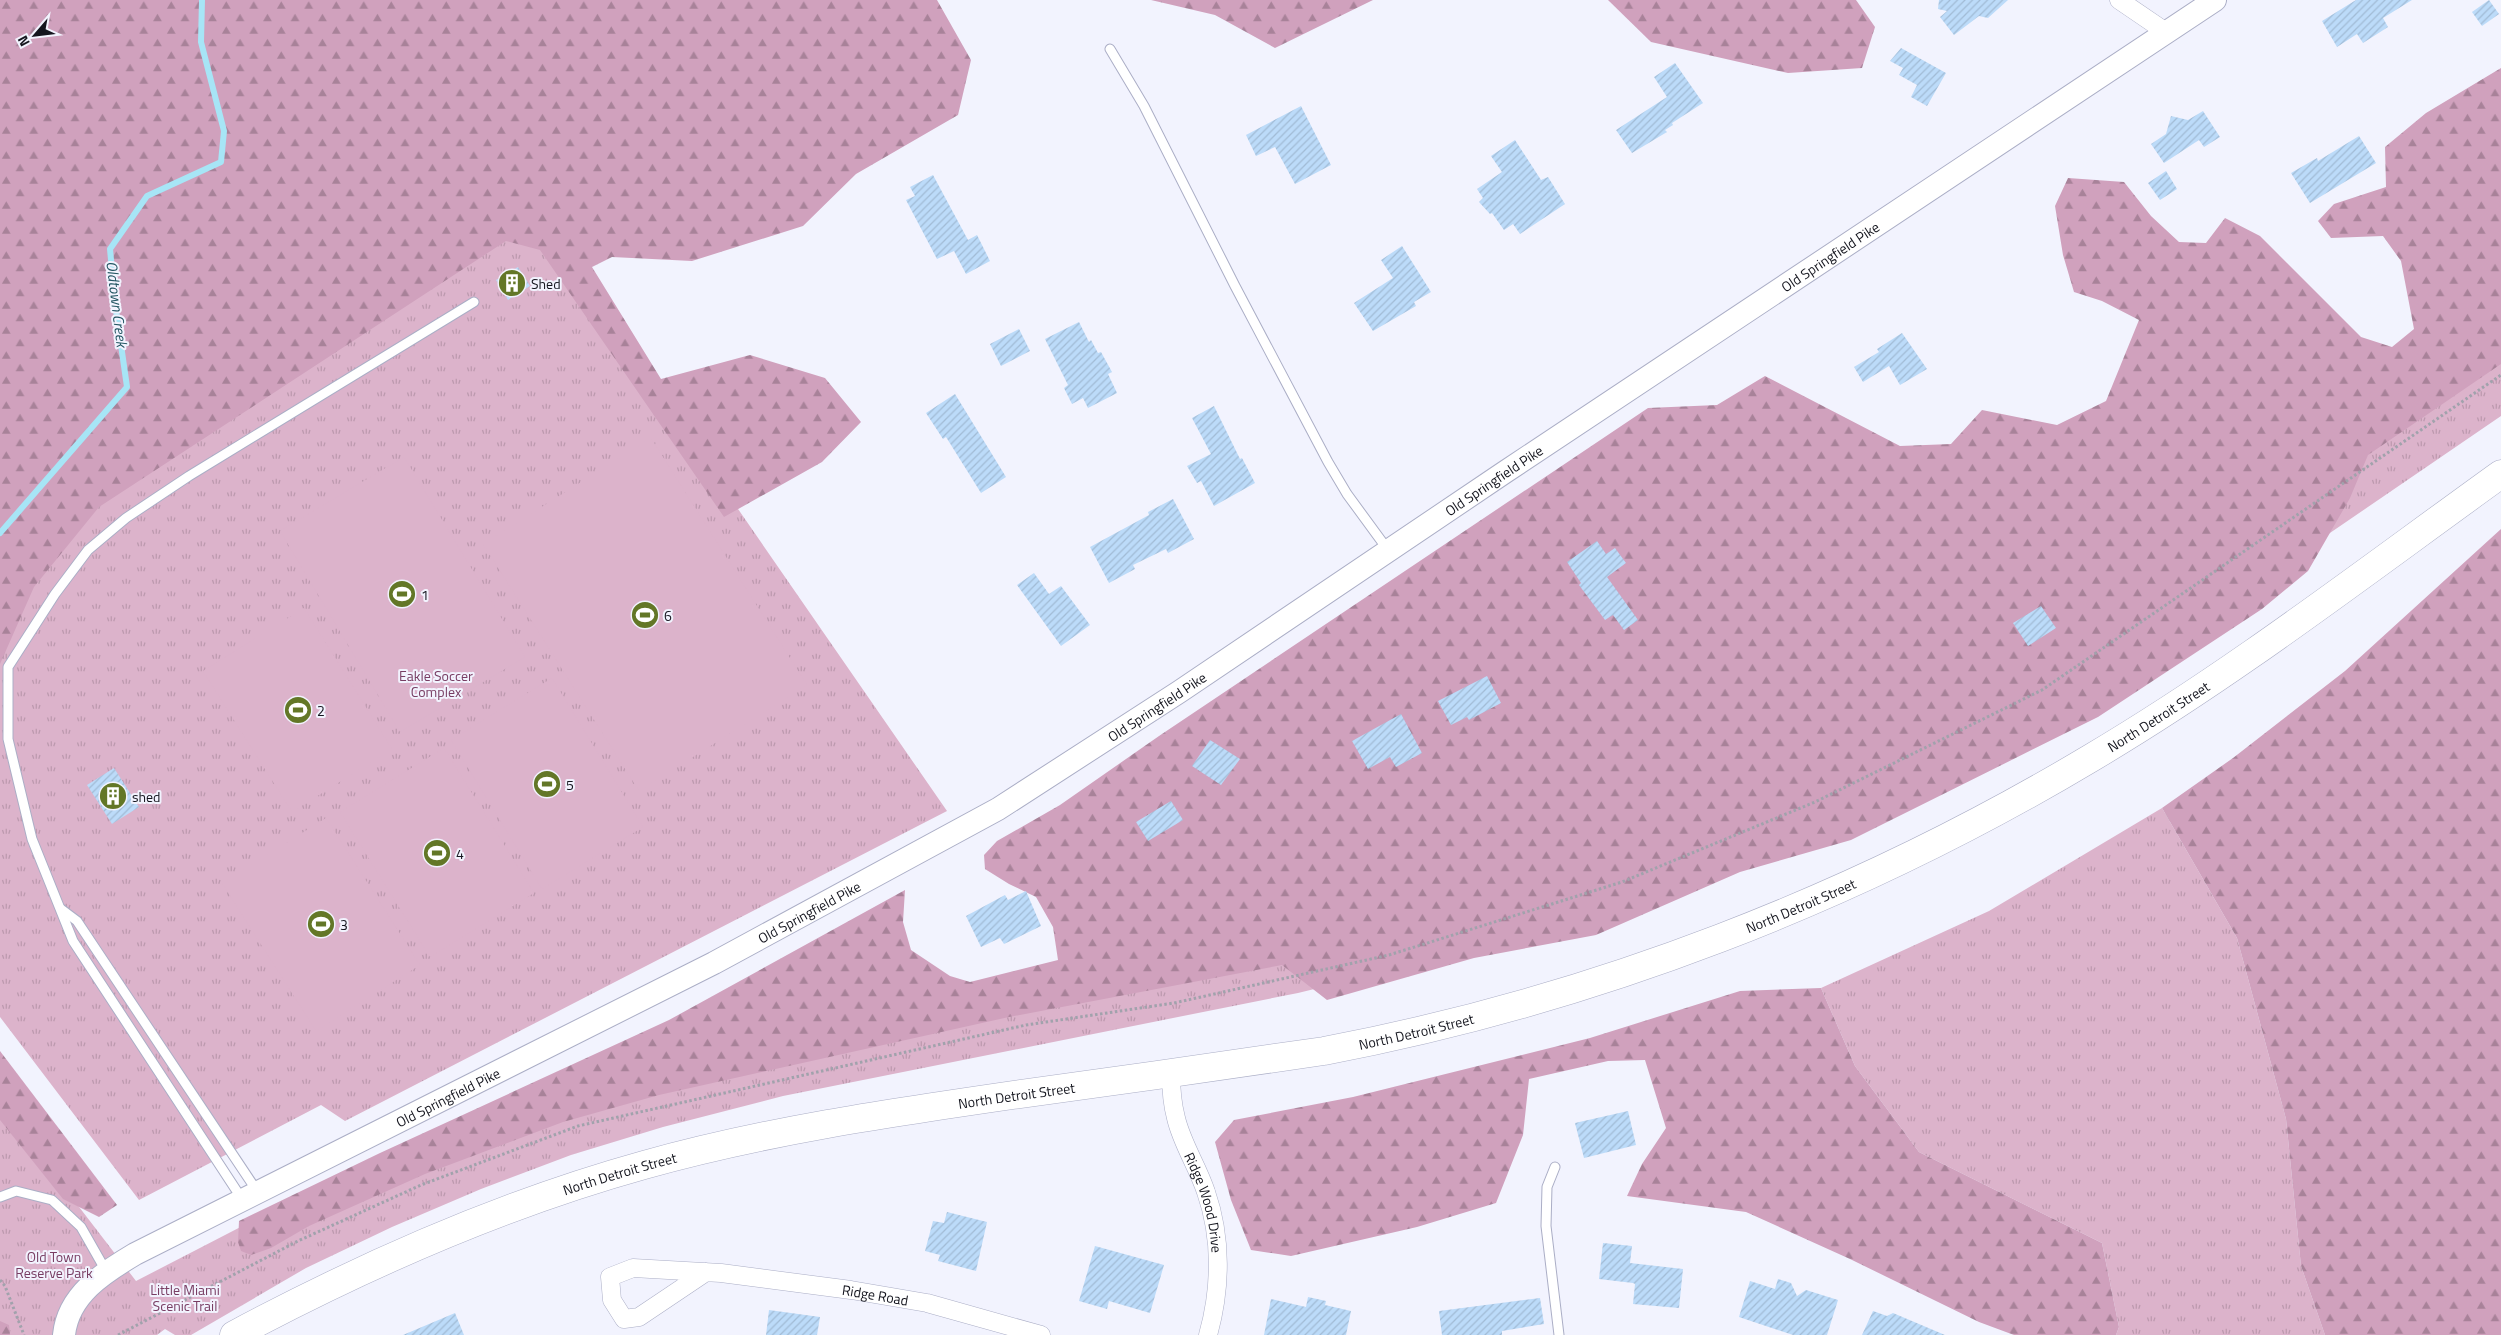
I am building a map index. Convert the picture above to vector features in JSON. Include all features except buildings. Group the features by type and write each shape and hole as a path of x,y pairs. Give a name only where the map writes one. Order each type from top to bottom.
{"highway":[{"name":"North Detroit Street","path":"234,1335 367,1267 460,1227 533,1200 646,1164 756,1137 802,1128 1324,1051 1382,1040 1535,1001 1680,952 1800,906 1878,871 2023,798 2160,716 2501,474"}],"street":[{"path":"2119,0 2166,32"},
{"name":"Old Springfield Pike","path":"64,1335 72,1310 84,1290 106,1271 134,1254 714,963 998,809 1180,692 1388,551 2215,0"},
{"name":"Ridge Wood Drive","path":"1171,1073 1176,1120 1201,1178 1213,1218 1218,1248 1218,1282 1208,1335"},
{"name":"Ridge Road","path":"706,1272 639,1317 624,1319 612,1300 610,1277 633,1268 706,1272 851,1290 928,1303 1041,1335"}],"lane":[{"path":"1110,50 1144,106 1235,286 1328,462 1347,494 1388,551"},
{"path":"250,1196 73,941 32,839 8,739 8,667 55,594 88,550 126,518 190,476 474,302"},
{"path":"61,909 77,921 250,1196"},
{"path":"1555,1167 1547,1187 1546,1226 1559,1335"},
{"path":"0,1197 16,1191 52,1200 81,1227 106,1271"}],"path":[{"path":"118,1335 306,1237 422,1185 578,1126 1026,1025 1174,1003 1389,955 1622,882 1814,802 2042,690 2501,375"},
{"path":"0,1280 5,1286 24,1335"}],"green space":[{"path":"0,0 937,0 971,60 958,115 856,174 803,226 692,261 612,257 592,267 661,379 750,355 825,378 861,422 822,462 724,517 540,250 506,241 99,507 34,587 0,664"},
{"path":"1151,0 1373,0 1275,48 1215,15"},
{"path":"1608,0 1856,0 1875,27 1862,68 1788,73 1651,42"},
{"path":"2501,68 2501,364 2368,455 2350,498 2308,571 2262,609 2098,717 1851,840 1740,872 1596,935 1474,958 1327,1000 1282,965 1009,1017 659,1095 563,1122 425,1174 309,1226 271,1248 251,1255 241,1251 238,1242 239,1221 380,1153 669,1020 905,890 903,922 911,950 950,976 970,982 1058,960 1053,927 1036,897 1009,884 985,869 984,855 997,841 1060,805 1159,736 1648,408 1717,405 1765,376 1900,446 1951,444 1982,410 2057,425 2106,401 2139,320 2102,301 2074,292 2063,255 2055,206 2068,178 2124,182 2151,216 2179,242 2206,243 2225,218 2260,236 2361,337 2392,347 2414,329 2401,261 2383,236 2331,238 2318,221 2334,204 2386,187 2385,147 2426,113"},
{"name":"Eakle Soccer Complex","path":"527,204 947,811 345,1121 321,1105 139,1200 0,1017 0,598 27,539"},
{"path":"2501,337 2501,416 2308,548 1490,946 1298,993 783,1096 663,1127 571,1155 481,1189 392,1227 306,1268 191,1335 175,1335 165,1329 157,1335 0,1335 0,1104 136,1281 367,1164 1219,944"},
{"name":"6","path":"651,438 807,685 639,791 483,544"},
{"name":"1","path":"404,457 525,657 400,732 280,531"},
{"path":"2501,529 2501,1335 2325,1335 2301,1266 2286,1119 2237,938 2162,808 2233,758 2345,671"},
{"name":"2","path":"304,608 392,749 292,812 203,671"},
{"name":"5","path":"552,678 643,827 542,889 451,740"},
{"name":"4","path":"444,748 534,893 430,957 340,812"},
{"path":"2162,808 2237,938 2286,1119 2301,1266 2325,1335 2116,1335 2119,1327 2102,1243 1919,1152 1855,1066 1821,988 1989,911"},
{"name":"3","path":"326,818 420,965 316,1031 222,883"},
{"path":"1821,988 1855,1066 1919,1152 2102,1243 2119,1327 2116,1335 2014,1335 1979,1322 1850,1259 1746,1212 1627,1196 1642,1164 1666,1128 1645,1060 1608,1061 1529,1079 1523,1135 1496,1203 1417,1227 1291,1256 1251,1250 1231,1200 1215,1142 1234,1120 1353,1097 1590,1038 1740,991"},
{"path":"0,1051 117,1205 99,1217 63,1199 0,1120"},
{"path":"0,1321 9,1325 10,1335 0,1335"}],"waterway":[{"name":"Oldtown Creek","path":"0,533 127,387 115,303 110,249 147,196 221,162 224,131 201,42 202,0"}],"place":[{"name":"Shed","path":"512,283"},
{"name":"1","path":"402,594"},
{"name":"6","path":"645,615"},
{"name":"2","path":"298,710"},
{"name":"5","path":"547,784"},
{"name":"shed","path":"113,796"},
{"name":"4","path":"437,853"},
{"name":"3","path":"321,924"}],"park label":[{"name":"Old Town Reserve Park","path":"54,1264"},
{"name":"Little Miami Scenic Trail","path":"185,1298"}]}
